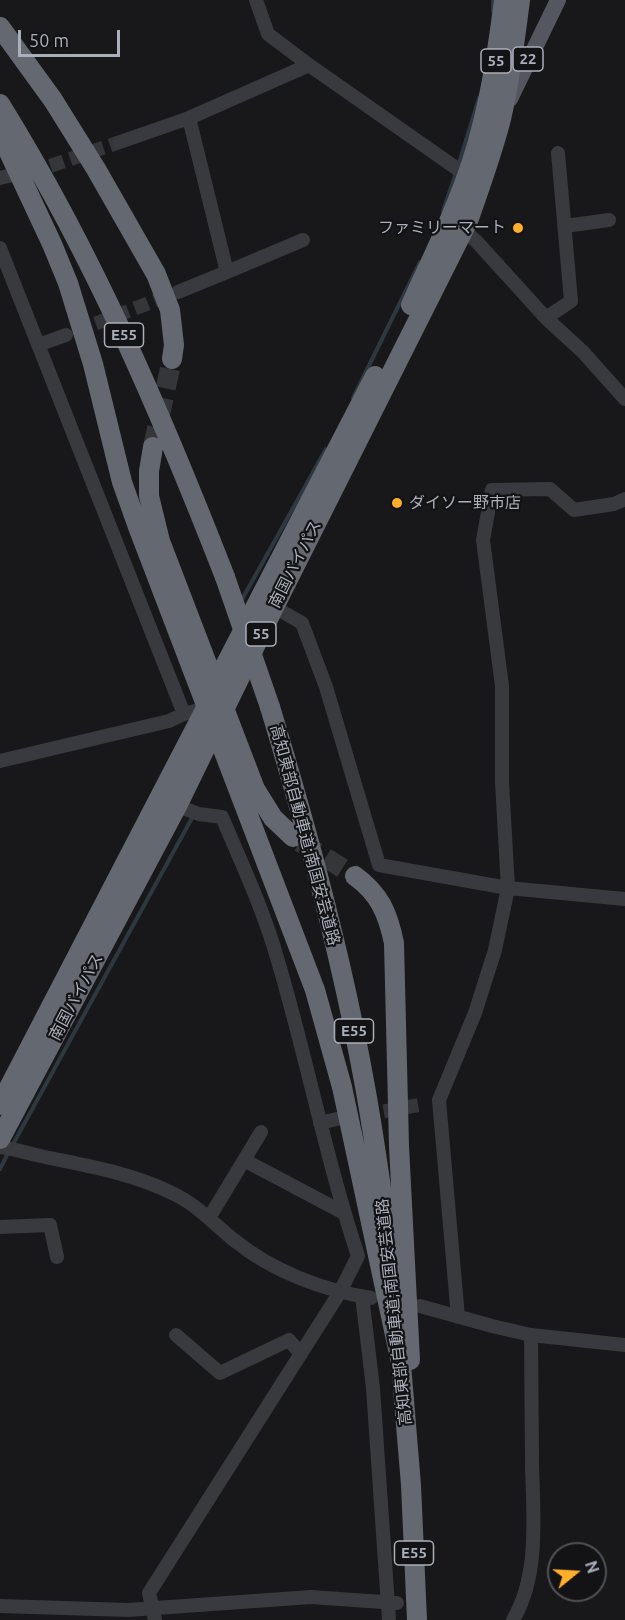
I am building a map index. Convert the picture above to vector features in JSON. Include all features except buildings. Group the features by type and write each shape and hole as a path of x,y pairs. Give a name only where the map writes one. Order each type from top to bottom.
{"highway":[{"name":"南国バイパス","path":"0,1105 215,709 274,607 457,223 459,170 484,121 504,0"},
{"name":"南国バイパス","path":"457,223 468,221 501,119 512,67 520,0"},
{"path":"0,27 59,110 96,169 156,274 170,310 174,345 172,359"},
{"name":"高知東部自動車道;南国安芸道路","path":"0,104 59,204 98,279 144,378 225,577 270,707 297,795 343,979 379,1167 401,1363 411,1485 417,1620"},
{"path":"0,133 52,244 68,284 93,364 122,482 215,709 263,805 293,837"},
{"name":"南国バイパス","path":"215,709 215,685 408,312 457,223"},
{"path":"153,447 149,487 154,519 160,541 215,685"},
{"path":"215,709 215,731 315,990 342,1087 401,1363"},
{"name":"南国バイパス","path":"5,1146 215,731"},
{"path":"355,876 368,885 389,918 394,943 399,1146 412,1403 411,1485"}],"main road":[{"name":"22","path":"501,119 530,54 558,0"}],"street":[{"path":"256,0 268,34 459,170"},
{"path":"120,142 189,118 309,65"},
{"path":"189,118 227,272"},
{"path":"546,318 571,302 558,153"},
{"path":"565,226 609,220"},
{"path":"457,223 546,318 583,352 625,399"},
{"path":"178,292 303,240"},
{"path":"0,248 184,714"},
{"path":"38,345 66,335"},
{"path":"458,1317 439,1100 471,1024 489,971 508,888 502,782 502,686 483,540 492,490 550,489 574,510 614,504 625,499"},
{"path":"274,607 302,623 326,687 379,865 508,888 625,899"},
{"path":"0,761 169,721 184,714 215,709"},
{"path":"154,1614 149,1593 340,1292 358,1256 344,1213 278,961 262,912 222,817 199,814 177,806"},
{"path":"425,1104 439,1100"},
{"path":"320,1123 337,1119"},
{"path":"209,1218 261,1132"},
{"path":"5,1146 91,1165 148,1183 183,1199 258,1257 295,1276 340,1292 366,1297 393,1602 389,1620"},
{"path":"244,1160 344,1213"},
{"path":"0,1227 50,1225 57,1257"},
{"path":"420,1306 531,1335 625,1346"},
{"path":"176,1335 220,1373 289,1340 301,1354"},
{"path":"513,1620 519,1610 528,1581 533,1533 531,1335"},
{"path":"0,1606 129,1610 154,1614 311,1597 393,1602"}],"waterway":[{"path":"493,0 493,11"},
{"path":"458,166 479,98"},
{"path":"443,211 456,173"},
{"path":"353,398 420,262"},
{"path":"240,603 326,449"},
{"path":"12,1146 192,818"},
{"path":"0,1169 8,1153"}],"tunnel":[{"path":"30,171 120,142"},
{"path":"76,331 173,294"},
{"path":"153,447 172,359"},
{"path":"300,842 355,876"},
{"path":"363,1115 425,1104"}],"place":[{"name":"ファミリーマート","path":"518,228"},
{"name":"ダイソー野市店","path":"397,503"}]}
